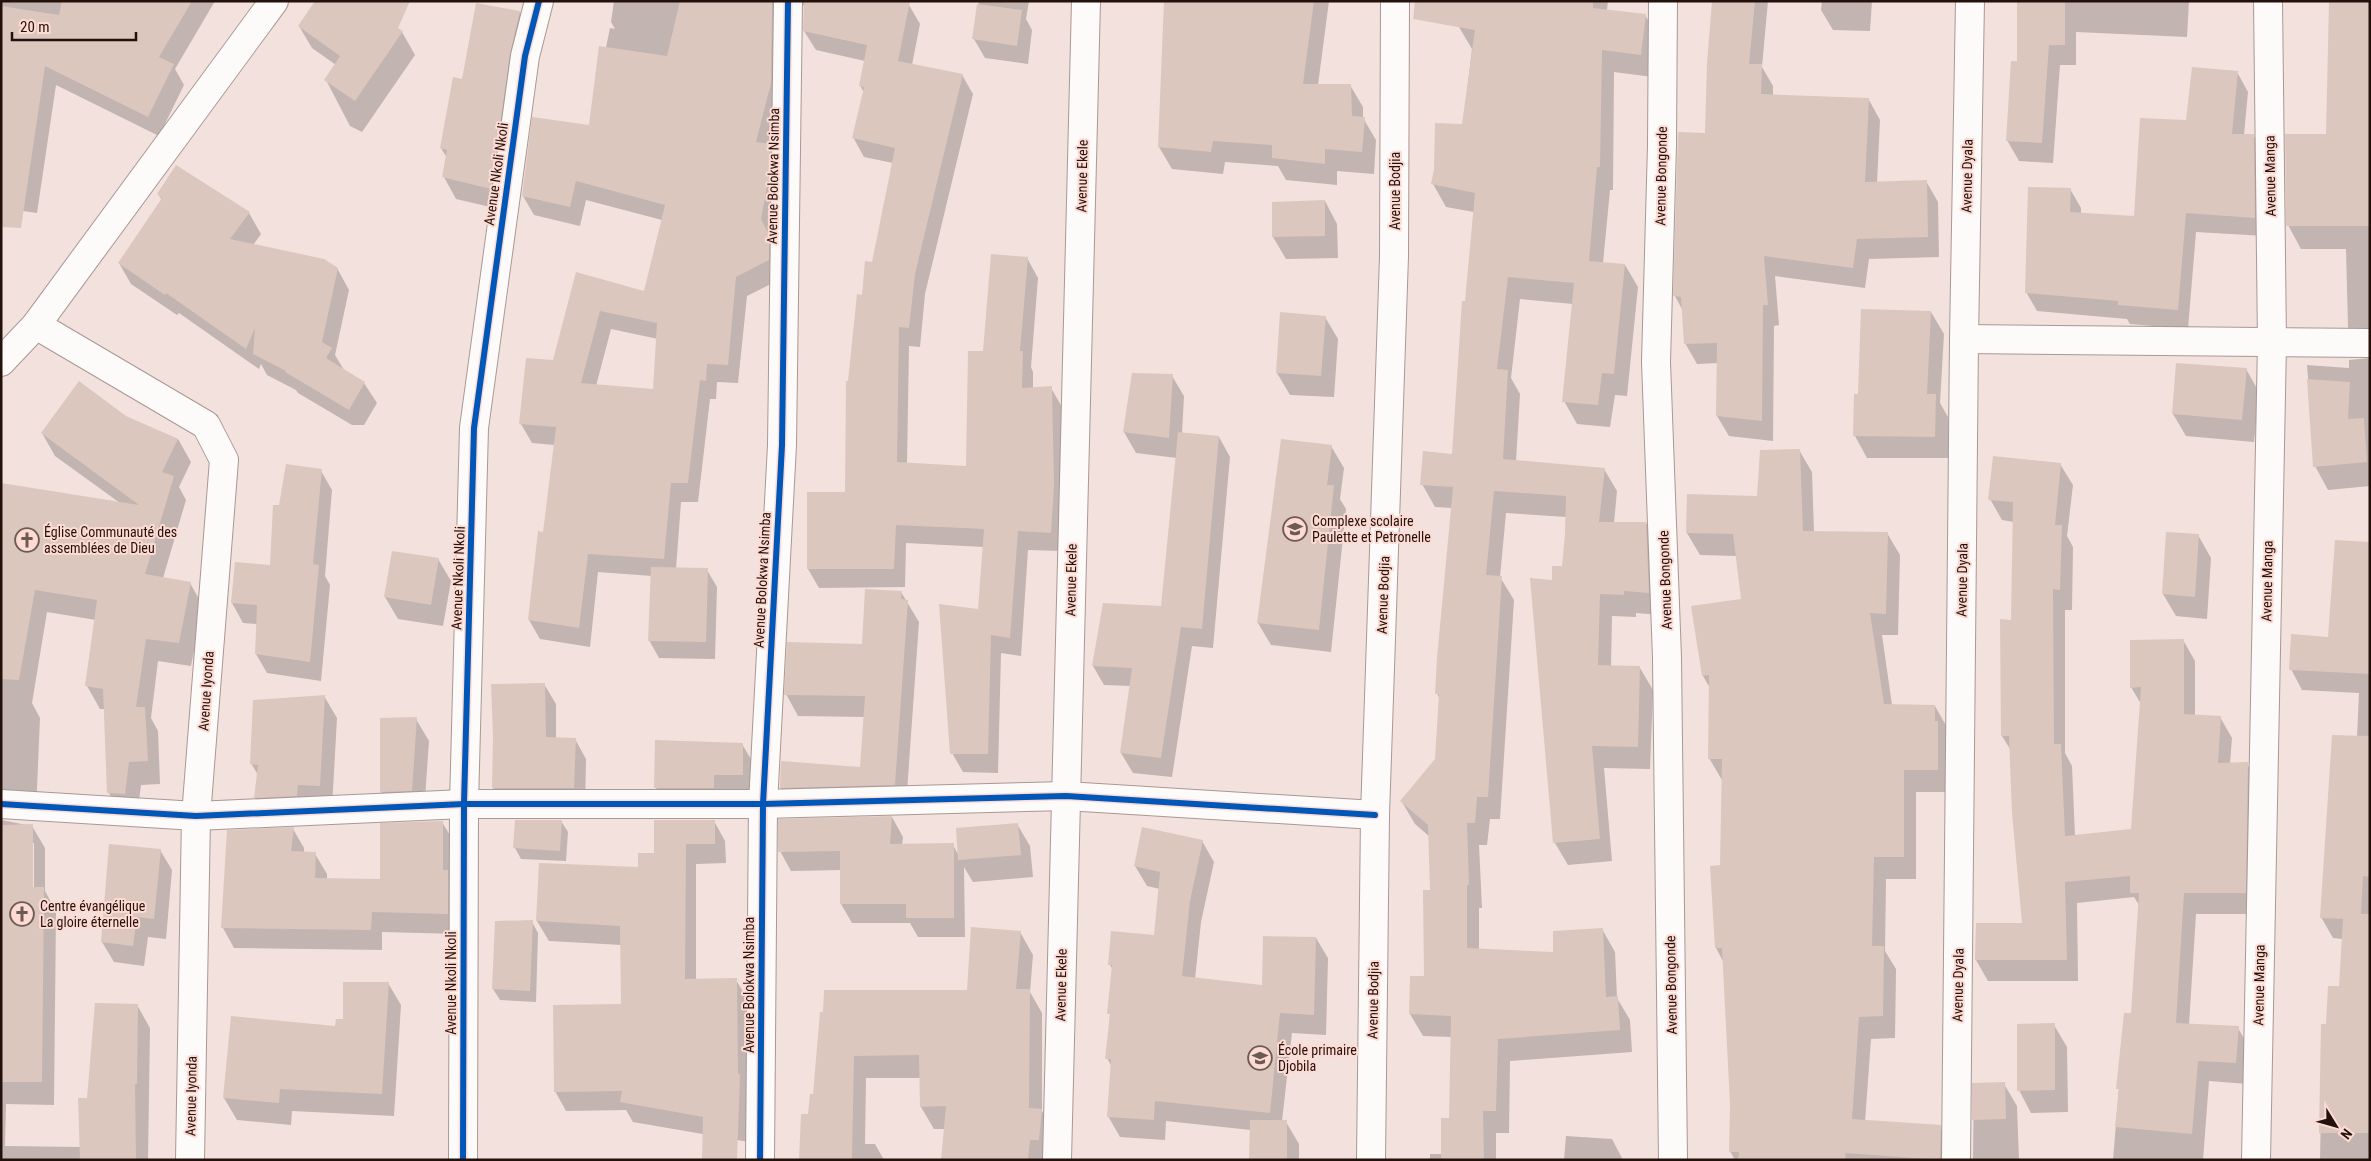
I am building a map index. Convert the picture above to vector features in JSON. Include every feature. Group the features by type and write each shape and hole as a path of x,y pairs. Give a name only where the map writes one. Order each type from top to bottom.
{"street":[{"path":"1,362 36,325 274,1"},
{"name":"Avenue Nkoli Nkoli","path":"463,1160 464,804 474,428 525,56 539,1"},
{"name":"Avenue Bolokwa Nsimba","path":"760,1160 763,804 782,445 788,1"},
{"name":"Avenue Ekele","path":"1057,1160 1086,1"},
{"name":"Avenue Bodjia","path":"1372,1160 1375,815 1394,256 1395,1"},
{"name":"Avenue Bongonde","path":"1663,1 1662,145 1656,362 1667,658 1673,1160"},
{"name":"Avenue Dyala","path":"1956,1160 1964,339 1970,1"},
{"name":"Avenue Manga","path":"2256,1160 2272,344 2268,1"},
{"name":"Avenue Iyonda","path":"36,325 206,425 224,460 196,816 190,1160"},
{"path":"1964,339 2272,344 2370,343"},
{"path":"1,804 196,816 464,804 763,804 1066,796 1375,815"}],"building":[{"path":"62,1 192,1 159,57 174,64 148,117 45,66 21,228 1,227 1,6 59,15"},
{"path":"315,1 410,1 398,28 403,31 355,101 324,80 340,56 298,26"},
{"path":"680,1 772,1 771,83 756,142 770,144 770,170 761,219 769,235 769,260 736,277 728,365 707,364 706,381 700,380 688,483 671,483 664,559 588,554 579,628 528,620 538,531 543,532 556,427 519,424 526,358 553,360 576,272 644,291 665,205 576,181 570,207 522,196 532,117 589,125 599,46 667,56","holes":["600,311 657,323 653,389 581,383"]},
{"path":"804,1 910,1 898,61 963,74 915,274 909,328 899,327 897,462 966,466 968,351 983,351 991,254 1028,257 1020,351 1023,351 1022,388 1052,386 1054,485 1051,533 1018,531 1010,638 991,635 988,754 950,754 939,604 978,609 984,529 896,525 894,569 807,569 807,492 845,492 846,381 848,381 857,294 862,295 865,261 872,262 895,148 852,138 864,87 859,86 867,45 803,31"},
{"path":"1164,1 1314,1 1303,84 1351,84 1352,116 1365,117 1362,152 1325,149 1325,164 1272,158 1272,145 1213,141 1211,152 1158,147"},
{"path":"1415,1 1593,1 1593,8 1646,14 1641,55 1602,50 1600,167 1597,167 1589,261 1625,264 1614,374 1602,373 1598,405 1562,402 1574,283 1508,277 1497,369 1508,370 1503,459 1605,468 1599,522 1646,522 1649,593 1624,591 1624,595 1600,594 1598,665 1640,666 1638,747 1592,746 1600,839 1553,843 1530,578 1552,580 1552,566 1562,566 1566,496 1494,491 1486,575 1502,576 1488,797 1477,797 1475,823 1467,823 1469,885 1467,885 1467,948 1553,952 1553,931 1603,928 1606,997 1618,996 1620,1030 1498,1039 1496,1111 1483,1111 1484,1160 1441,1160 1441,1118 1449,1118 1451,1016 1409,1014 1410,976 1424,976 1423,890 1430,890 1428,825 1400,801 1435,759 1439,694 1435,694 1437,658 1453,487 1420,485 1423,451 1452,454 1462,301 1465,301 1475,193 1431,184 1434,169 1435,123 1462,124 1475,30 1413,19"},
{"path":"1712,1 1755,1 1749,64 1762,64 1761,94 1869,98 1865,182 1927,180 1928,237 1857,239 1853,268 1764,256 1768,305 1763,305 1762,421 1716,416 1717,343 1684,344 1681,297 1673,296 1678,132 1705,133 1707,63"},
{"path":"2017,1 2065,1 2065,45 2049,45 2042,143 2006,141 2011,61 2017,61"},
{"path":"2329,1 2370,1 2370,226 2286,226 2285,134 2326,134"},
{"path":"476,3 520,11 510,54 491,189 442,177 447,150 440,148 453,77 462,79"},
{"path":"977,4 1022,10 1017,46 972,39"},
{"path":"2192,67 2238,71 2232,134 2254,134 2255,218 2186,213 2178,310 2118,305 2118,301 2025,293 2028,187 2071,188 2070,212 2134,216 2140,118 2186,120"},
{"path":"176,165 250,212 230,239 324,259 338,268 322,342 332,348 326,358 365,382 349,410 286,371 253,354 255,328 246,349 166,293 165,295 118,263 162,198 157,194"},
{"path":"1325,200 1325,236 1272,237 1272,202"},
{"path":"1861,309 1931,311 1927,394 1936,394 1935,437 1853,436 1854,394 1858,394"},
{"path":"1280,312 1326,316 1321,376 1276,373"},
{"path":"2176,363 2247,368 2242,420 2172,414"},
{"path":"1132,373 1173,374 1169,438 1123,432"},
{"path":"2307,379 2350,382 2348,419 2364,418 2367,462 2313,467"},
{"path":"79,381 126,416 178,439 162,472 174,476 145,574 191,582 179,643 146,639 136,707 145,707 148,761 129,762 125,794 107,793 103,689 85,686 97,600 35,590 19,680 1,679 1,483 139,505 41,433"},
{"path":"1178,432 1219,436 1202,629 1181,627 1161,758 1120,753 1132,668 1092,666 1103,603 1161,606"},
{"path":"1281,439 1332,445 1327,485 1334,485 1319,630 1257,623"},
{"path":"1800,449 1803,531 1888,532 1886,614 1870,613 1884,704 1935,705 1935,721 1938,721 1938,770 1904,770 1904,857 1874,857 1872,946 1884,946 1883,1016 1859,1017 1852,1119 1941,1125 1940,1160 1845,1153 1846,1160 1738,1160 1739,1152 1729,1152 1730,1104 1722,948 1715,948 1710,866 1720,865 1722,759 1708,759 1709,675 1702,676 1691,606 1741,599 1733,534 1686,533 1687,494 1757,496 1760,450"},
{"path":"1993,456 2061,463 2055,525 2062,525 2060,590 2053,589 2054,744 2061,744 2065,836 2131,829 2141,687 2130,688 2130,640 2184,639 2184,714 2221,716 2218,763 2248,762 2246,893 2184,893 2176,1023 2239,1026 2236,1063 2198,1061 2192,1134 2115,1127 2119,1089 2116,1089 2124,1013 2131,1013 2139,893 2130,893 2130,876 2065,882 2067,960 1975,960 1976,923 2022,923 2012,813 2009,736 2001,736 2000,619 2011,620 2013,502 1988,500"},
{"path":"286,464 322,469 313,564 319,565 310,662 255,654 257,605 231,603 235,562 270,565 273,505 279,505"},
{"path":"2166,532 2199,534 2195,597 2162,594"},
{"path":"2335,540 2370,542 2370,674 2289,670 2291,634 2328,637"},
{"path":"392,551 439,558 431,605 384,597"},
{"path":"651,567 708,568 706,642 648,641"},
{"path":"865,589 902,591 901,599 908,600 895,785 780,788 781,761 860,767 865,696 784,695 787,642 862,644"},
{"path":"545,683 546,737 576,738 574,788 492,788 491,684"},
{"path":"325,695 320,786 298,785 297,796 254,798 258,765 250,764 253,700"},
{"path":"417,717 412,791 380,792 380,718"},
{"path":"2332,735 2370,736 2370,877 2363,876 2361,914 2370,914 2370,1133 2319,1133 2321,1024 2326,1024 2328,986 2339,986 2343,919 2320,918"},
{"path":"655,740 743,743 743,775 714,775 714,788 654,788"},
{"path":"892,816 890,844 954,843 954,918 906,918 906,904 840,904 840,851 778,852 778,819"},
{"path":"515,820 562,820 560,851 513,848"},
{"path":"654,820 715,820 715,844 686,844 685,979 737,978 738,1074 740,1074 737,1160 702,1160 703,1117 620,1102 622,1091 554,1092 553,1005 621,1004 620,926 536,921 539,863 638,867 638,853 654,853"},
{"path":"443,821 443,870 448,870 448,914 372,912 371,930 221,928 227,830 294,827 291,851 316,852 315,878 380,879 380,823"},
{"path":"1018,823 1021,855 958,860 956,828"},
{"path":"33,824 33,887 44,887 42,1082 1,1082 1,825"},
{"path":"1142,827 1203,840 1190,901 1182,976 1262,985 1263,936 1316,937 1314,1015 1280,1013 1270,1113 1155,1101 1154,1120 1107,1117 1111,1059 1105,1059 1110,1014 1107,1014 1112,965 1108,965 1111,931 1154,935 1160,872 1134,866"},
{"path":"109,844 161,849 154,919 137,917 133,946 101,942"},
{"path":"533,920 530,991 492,989 495,921"},
{"path":"971,927 1021,931 1016,989 1030,989 1029,1108 1042,1109 1039,1140 1030,1140 1028,1160 941,1160 946,1106 920,1107 919,1055 854,1056 852,1160 799,1160 801,1114 808,1114 810,1094 813,1094 820,1012 823,1012 824,990 967,990"},
{"path":"343,982 389,982 382,1094 280,1089 279,1103 223,1098 231,1016 335,1026 336,1019 343,1019"},
{"path":"95,1003 138,1004 137,1084 135,1084 136,1160 80,1160 78,1098 87,1098"},
{"path":"2055,1023 2055,1090 2017,1091 2017,1024"},
{"path":"2005,1082 2006,1119 1972,1120 1972,1083"},
{"path":"1250,1120 1287,1120 1287,1160 1249,1160"}],"cycle path":[{"path":"463,1160 464,804 474,428 525,56 539,1"},
{"path":"760,1160 763,804 782,445 788,1"},
{"path":"1,804 196,816 464,804 763,804 1066,796 1375,815"}],"place":[{"name":"Complexe scolaire Paulette et Petronelle","path":"1295,529"},
{"name":"Église Communauté des assemblées de Dieu","path":"27,540"},
{"name":"Centre évangélique La gloire éternelle","path":"22,914"},
{"name":"École primaire Djobila","path":"1260,1058"}]}
